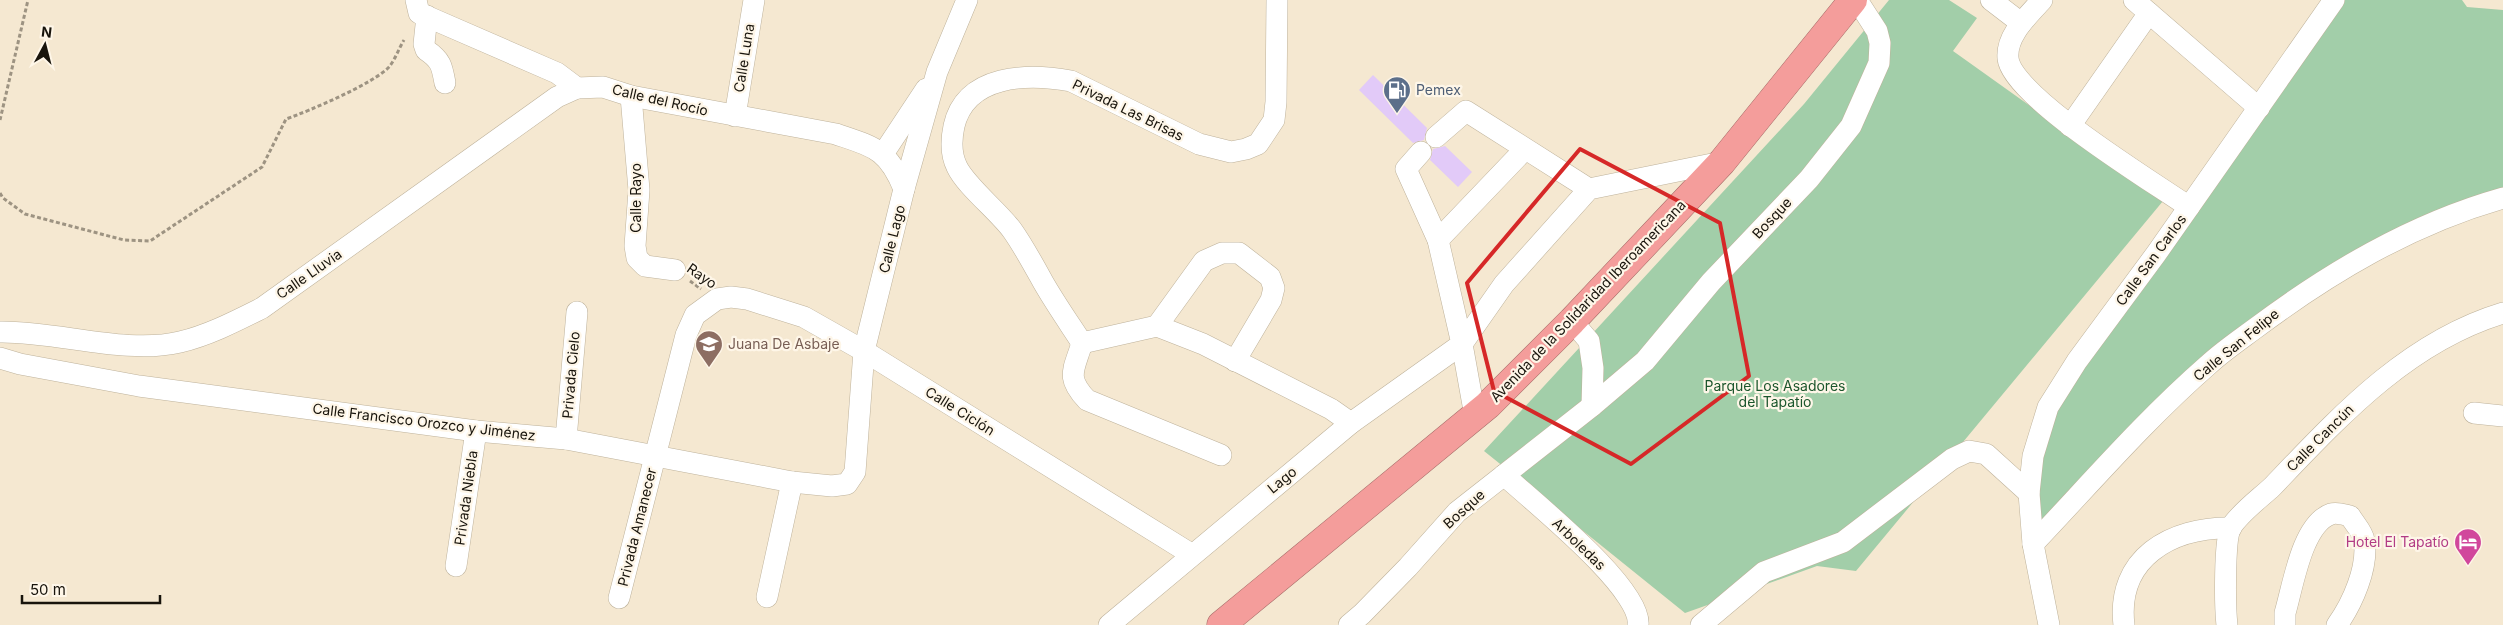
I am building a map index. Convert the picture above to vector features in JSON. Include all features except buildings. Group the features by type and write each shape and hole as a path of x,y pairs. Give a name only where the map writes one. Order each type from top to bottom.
{"highway":[{"name":"Avenida de la Solidaridad Iberoamericana","path":"1220,625 1475,416 1572,321 1722,162 1855,0"}],"street":[{"name":"Calle Luna","path":"735,116 754,0"},
{"name":"Calle Lago","path":"847,484 855,472 864,351 904,189 937,72 967,0"},
{"name":"Privada Las Brisas","path":"1082,343 1011,228 958,169 952,154 952,134 956,115 968,96 1000,81 1047,76 1071,81 1199,144 1230,152 1246,149 1258,144 1274,120 1276,102 1277,0"},
{"name":"Bosque","path":"1363,621 1457,512 1592,406 1645,361 1711,282 1809,179 1852,126 1879,63 1880,44 1877,31 1855,0"},
{"path":"1991,0 2021,23"},
{"path":"2042,0 2021,23 2009,44 2008,56 2011,70 2015,77 2070,126 2189,207"},
{"name":"Calle San Carlos","path":"2033,544 2028,493 2033,456 2048,407 2077,361 2189,207 2259,108 2290,60 2334,0"},
{"path":"2070,126 2142,6 2259,108"},
{"path":"419,8 426,50 438,58 442,64 445,83"},
{"path":"419,8 558,72 577,88"},
{"path":"883,154 937,72"},
{"name":"Calle del Rocío","path":"577,88 603,87 630,96 836,134 863,143 883,154 896,168 904,189"},
{"name":"Calle Lluvia","path":"0,332 25,332 132,345 158,345 180,342 230,324 262,308 556,97 577,88"},
{"name":"Calle Rayo","path":"630,96 639,190 635,246 638,258 645,266 675,270"},
{"path":"1475,416 1462,344 1438,240 1406,169 1429,144 1466,111 1589,189 1722,162"},
{"path":"1438,240 1525,149"},
{"name":"Lago","path":"1109,625 1191,554 1351,423 1462,344 1504,284 1589,189"},
{"name":"Calle San Felipe","path":"2033,544 2131,439 2208,364 2291,301 2377,249 2462,210 2503,198"},
{"path":"1157,326 1204,261 1222,253 1240,253 1270,277 1274,288 1271,300 1235,361"},
{"name":"Calle Ciclón","path":"716,299 731,297 747,299 804,317 864,351 1191,554"},
{"name":"Privada Amanecer","path":"620,598 686,335 695,316 716,299"},
{"name":"Privada Cielo","path":"566,439 577,312"},
{"name":"Calle Cancún","path":"2230,528 2312,442 2352,404 2400,366 2445,338 2503,313"},
{"path":"1572,321 1590,341 1593,368 1592,406"},
{"path":"1221,455 1087,400 1075,387 1073,372 1082,343 1157,326 1203,344 1331,409 1351,423"},
{"name":"Calle Francisco Orozco y Jiménez","path":"0,358 20,364 139,386 476,431 566,439 792,482 832,486 847,484"},
{"path":"2474,413 2503,416"},
{"name":"Privada Niebla","path":"456,566 476,431"},
{"path":"1701,625 1764,572 1843,542 1952,459 1969,451 1986,454 2028,493"},
{"name":"Arboledas","path":"1504,475 1588,550 1628,595 1638,620 1638,625"},
{"path":"767,597 792,482"},
{"path":"2286,625 2285,613 2308,535 2320,520 2333,513 2350,516 2364,539 2363,568 2342,622"},
{"path":"2124,625 2122,615 2128,585 2140,560 2159,546 2180,536 2206,528 2230,528 2226,571 2227,625"},
{"path":"2033,544 2049,625"}],"path":[{"path":"0,120 28,0"},
{"path":"0,193 3,198 25,214 124,240 150,241 262,167 286,119 313,109 375,76 389,66 419,8"},
{"name":"Rayo","path":"675,270 716,299"}],"highlighted area":[{"path":"1580,149 1720,223 1749,376 1631,464 1494,391 1467,283"}],"green space":[{"name":"Parque Los Asadores del Tapatío","path":"1889,0 1949,0 1977,18 1953,51 2163,201 1856,571 1817,566 1685,613 1484,451 1804,104"},
{"path":"2336,0 2462,0 2467,7 2503,10 2503,202 2312,289 2032,529 2048,407"}],"place":[{"name":"Pemex","path":"1397,114"},
{"name":"Juana De Asbaje","path":"709,368"},
{"name":"Hotel El Tapatío","path":"2468,566"}]}
